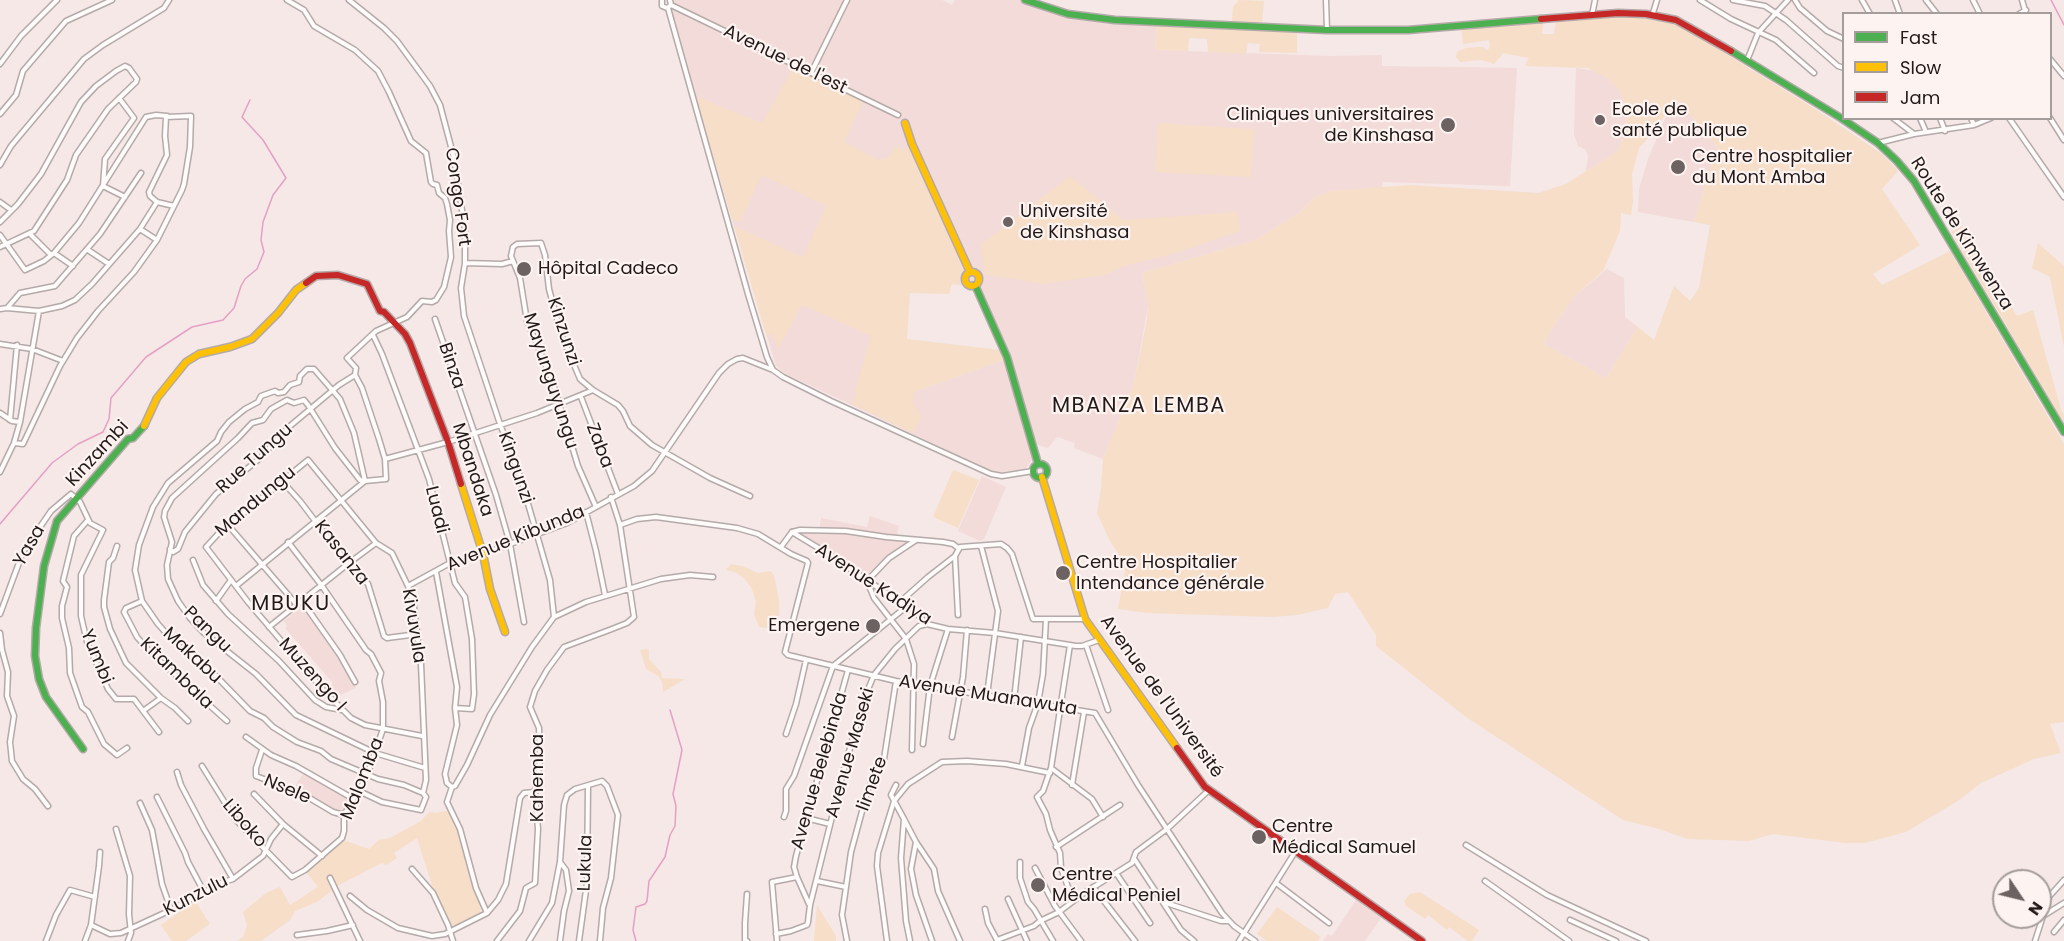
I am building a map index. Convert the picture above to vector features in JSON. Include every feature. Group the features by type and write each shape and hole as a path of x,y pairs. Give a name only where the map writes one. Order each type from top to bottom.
{"street":[{"path":"0,64 21,36 57,0"},
{"path":"0,114 16,95 23,71 66,21 112,0"},
{"path":"1,161 84,59 164,8 169,0"},
{"path":"287,0 304,10 314,26 348,48 355,50 374,66 391,94 411,141 426,153 432,182 437,185 447,204 452,247 444,287 436,300 432,302 423,300 407,317 376,331 347,358 356,368 355,375 362,388 385,459 386,479 360,480 335,448 312,410"},
{"name":"Congo Fort","path":"349,0 397,41 437,97 443,113 456,172 465,230 465,263 461,288 464,316 500,424"},
{"path":"661,0 663,7 671,3 748,294 773,370"},
{"path":"811,73 847,0"},
{"name":"Route de Kimwenza","path":"1025,0 1068,14 1115,20 1327,30 1408,30 1592,15 1646,14 1676,20 1707,36 1878,143 1895,159 1914,181 2064,432"},
{"path":"1326,0 1327,30"},
{"path":"1592,15 1595,0"},
{"path":"1653,13 1656,0"},
{"path":"1700,0 1716,11 1776,40 1814,73"},
{"path":"1733,0 1765,6 1842,67"},
{"path":"1748,58 1758,33 1788,0"},
{"path":"1795,0 1800,8 1827,31 1842,38"},
{"path":"1926,0 1935,12"},
{"path":"2022,0 2026,12"},
{"name":"Avenue de l'est","path":"671,3 898,115"},
{"path":"2052,61 2064,76"},
{"path":"0,222 26,194 52,157 76,108 96,87 125,66 137,79 103,116 76,155 67,180 34,231 0,247"},
{"path":"104,185 105,158 134,118 119,99"},
{"path":"166,116 165,136 168,155 149,194 157,202 174,206"},
{"path":"0,235 25,270 37,266 53,254 79,223 146,117 191,116 186,174 174,206 157,240 134,272 82,332 63,361 23,444 14,443"},
{"path":"1896,120 1914,134"},
{"path":"1921,120 1926,132"},
{"path":"1941,120 1945,130"},
{"path":"1972,120 1974,125"},
{"path":"1878,143 1914,134 1974,125 1986,120"},
{"path":"2010,120 2064,196"},
{"path":"2051,120 2064,140"},
{"name":"Avenue de l'Université","path":"905,123 912,144 970,272 975,273 979,278 975,285 1007,357 1038,465 1046,468 1046,473 1042,477 1085,619 1209,790 1422,941"},
{"path":"8,308 20,293 55,286 88,250 141,173"},
{"path":"104,185 125,197"},
{"path":"0,202 11,210"},
{"path":"0,309 39,311 62,306 75,300 140,229 157,202"},
{"path":"140,229 157,240"},
{"path":"30,234 53,254 73,266"},
{"name":"Kinzunzi","path":"513,261 514,245 541,243 545,255 549,290 565,346 580,379 618,405 630,426 664,453 750,496"},
{"path":"88,250 109,264"},
{"path":"465,263 502,264 513,261"},
{"name":"Mayunguyungu","path":"513,261 521,285 527,321 546,362 561,404 578,466 596,507"},
{"name":"Kinzambi","path":"83,749 46,697 34,656 46,556 57,521 128,439 133,438 142,430 159,394 186,362 199,354 252,339 279,313 295,292 313,277 338,274 366,284 380,311 384,312 394,323"},
{"path":"0,472 14,443 20,422 39,311"},
{"name":"Binza","path":"435,319 496,495 510,544 524,622"},
{"name":"Mbandaka","path":"394,323 410,343 448,442 483,554 490,589 505,632"},
{"name":"Luadi","path":"373,335 429,479 455,583 465,597 469,614 475,684 472,709 454,708"},
{"path":"0,344 32,349 63,361"},
{"path":"10,420 17,345"},
{"name":"Avenue Kibunda","path":"408,586 450,563 483,554 586,513 642,480 664,453 719,373 737,359 743,358 773,370 831,401 991,474 1002,476 1033,471"},
{"name":"Makabu","path":"365,481 354,433 340,399 314,369 304,370 299,382 290,385 284,392 275,391 261,396 258,402 229,422 221,432 218,441 168,483 153,507 135,562 142,601 171,639 216,676 250,711 264,718 273,727 297,742 378,779 404,784 423,793"},
{"name":"Rue Tungu","path":"170,549 173,552 178,549 185,532 216,494 259,459 290,426 355,375"},
{"path":"385,459 448,442 561,404 593,390"},
{"name":"Zaba","path":"580,397 618,494"},
{"name":"Pangu","path":"312,410 304,400 294,403 287,400 271,409 263,420 252,423 172,498 164,517 171,540 167,569 169,584 182,608 204,633 256,674 296,715 375,753 425,768"},
{"path":"0,413 10,420 20,422"},
{"name":"Kingunzi","path":"500,424 520,476 550,580 554,617"},
{"name":"Mandungu","path":"206,546 228,525 308,460"},
{"name":"Kivuvula","path":"308,460 376,543 394,556 408,586 414,607 421,664 422,736 426,780 423,793"},
{"path":"1038,465 1033,471 1036,476 1042,477"},
{"name":"Kasanza","path":"282,481 368,584 384,636 387,638 418,634"},
{"path":"236,586 365,481"},
{"name":"Yasa","path":"0,614 22,554 36,531 51,511 69,494 77,498"},
{"path":"611,497 620,525 630,588"},
{"name":"Yumbi","path":"77,498 92,525 103,530 81,575 81,616 85,636 108,690 116,699 134,699 159,732"},
{"path":"586,513 605,595"},
{"path":"620,525 637,519 656,517 737,528 759,534 781,547 792,532 800,530 828,530 943,542 953,544 958,548 1001,544 1007,548 1013,558 1032,618 1085,619"},
{"path":"88,520 74,536 63,582 68,587 62,606 62,618 69,648 70,673 82,707 104,744 117,755 127,748"},
{"path":"228,525 297,605"},
{"name":"Avenue Kadiya","path":"792,532 900,602 922,617 927,624 948,629 994,633 1070,645 1086,645 1099,640"},
{"path":"912,750 914,664 906,639 871,592 867,581 889,558 916,540"},
{"name":"Malomba","path":"288,542 380,667 379,681 384,712 383,729 368,774 344,815 342,838 322,856 292,877"},
{"path":"269,627 376,543"},
{"path":"117,546 109,562 104,607 106,619 126,663 161,699 175,708 188,721"},
{"name":"Muzengo I","path":"206,546 269,627 342,710 355,720 383,729 422,736"},
{"path":"981,546 998,606 987,695"},
{"name":"Avenue Muanawuta","path":"781,547 808,563 785,652 788,655 896,681 1095,713 1138,786 1229,921 1255,941"},
{"path":"958,548 955,556 958,615"},
{"path":"900,602 955,556"},
{"path":"193,560 203,585 216,601 279,661 315,700 326,707 342,710"},
{"path":"436,572 457,687 454,708 457,725 445,774 447,783 452,788"},
{"path":"487,913 476,888 460,829 446,805 452,788 490,715 532,647 554,617 605,595 653,580 690,575 713,577"},
{"path":"216,601 231,580"},
{"name":"Kahemba","path":"497,941 520,911 526,888 535,883 538,829 535,792 540,761 539,728 530,707 535,691 546,670 564,647 634,618 630,588"},
{"name":"Kitambala","path":"142,601 126,608 124,612 137,637 152,654 227,721"},
{"path":"302,601 356,682"},
{"path":"784,817 786,789 794,776 833,666 906,607"},
{"path":"1022,766 1043,674 1046,619"},
{"name":"Avenue Maseki","path":"776,934 807,925 830,824 864,699 874,675 919,626 927,624"},
{"path":"923,744 930,686 948,629"},
{"path":"952,736 961,690 967,630"},
{"path":"0,633 8,672 7,696 14,716 10,742 12,761 23,780 35,789 48,806"},
{"path":"1014,700 1022,637"},
{"path":"1070,645 1050,770 1043,791 1036,797 1045,810 1056,847 1060,853 1061,868 1068,887 1076,898"},
{"path":"1086,645 1108,710"},
{"path":"786,734 796,704 806,660"},
{"name":"Avenue Belebinda","path":"810,905 794,867 848,670"},
{"name":"limete","path":"847,941 842,915 851,852 866,795 884,759 896,681"},
{"path":"143,711 161,699"},
{"path":"1072,786 1084,712"},
{"path":"246,737 262,750 296,766 352,798"},
{"name":"Nsele","path":"262,750 255,768 256,776 301,793 333,812 344,815"},
{"path":"887,941 877,866 881,843 894,801 911,781 942,762 968,760 1050,770 1092,799 1103,818"},
{"name":"Liboko","path":"202,766 235,819 292,877"},
{"path":"177,772 181,785 204,829 233,879"},
{"path":"529,941 552,903 560,862 564,805 567,795 574,789 602,781 607,786 618,815 611,878 603,908 600,941"},
{"path":"896,785 891,795 916,842 934,869 938,891 960,941"},
{"name":"Lukula","path":"579,941 587,883 588,786"},
{"path":"1194,941 1181,930 1135,859 1136,852 1167,829 1209,790"},
{"path":"359,791 382,802 421,810 426,796 423,793"},
{"path":"350,896 367,910 398,928 432,936 450,932 487,913 498,900 506,884 520,798 524,793 535,792"},
{"path":"254,794 283,824 322,856"},
{"path":"158,797 204,892"},
{"path":"140,803 152,830 162,884 171,910"},
{"path":"1056,847 1120,805"},
{"path":"806,818 830,824"},
{"path":"904,819 901,858 906,921 910,941"},
{"name":"Kunzulu","path":"91,925 112,934 171,910 233,879 263,856 271,839 283,824"},
{"path":"116,829 129,869 132,933 128,941"},
{"path":"916,842 911,869 916,895 932,941"},
{"path":"1466,845 1547,895 1646,941"},
{"path":"86,941 91,925 100,852"},
{"path":"1239,941 1295,852"},
{"path":"985,909 988,923 998,941 1022,932 1059,912 1135,859"},
{"path":"560,862 566,870 569,891 561,941"},
{"path":"1020,862 1020,878 1024,890 1053,941"},
{"path":"1035,868 1050,899 1081,941"},
{"path":"412,869 431,889 453,941"},
{"path":"1116,873 1150,923"},
{"path":"777,941 772,882 797,877"},
{"path":"330,879 354,924 360,941"},
{"path":"2052,892 2064,880"},
{"path":"816,881 846,887"},
{"path":"1485,882 1569,941"},
{"path":"1276,883 1329,923"},
{"path":"1094,887 1135,941"},
{"path":"46,941 56,915 70,890 95,897"},
{"path":"747,894 745,940 747,941"},
{"path":"1008,899 1027,941"},
{"path":"1162,902 1221,921 1229,921"},
{"path":"1570,920 1616,941"},
{"path":"2054,932 2064,920"},
{"path":"297,935 327,932 354,924"}],"shaded area":[{"name":"Université de Kinshasa","path":"672,0 942,0 952,5 955,0 1021,0 1070,18 1157,26 1155,50 1331,56 1382,55 1382,66 1517,68 1510,186 1383,182 1382,188 1330,191 1315,197 1299,213 1255,240 1142,273 1148,306 1134,383 1103,459 1074,448 1075,443 1057,437 1048,448 1035,444 1010,358 980,289 903,273 908,394 1004,360 1032,460 1025,469 996,473 784,373 776,366 671,15"},
{"path":"1239,0 1264,1 1262,23 1232,21 1233,7"},
{"path":"1620,15 1676,23 1815,109 1882,154 1898,171 1882,189 1920,245 1873,274 1882,285 1950,251 2064,444 2064,722 2050,724 2061,753 2034,759 1981,783 1958,801 1906,832 1865,843 1845,843 1773,834 1749,841 1688,839 1623,820 1466,717 1376,646 1376,635 1348,592 1335,594 1328,608 1297,615 1272,617 1147,613 1118,609 1125,571 1121,558 1097,513 1103,459 1134,383 1147,319 1148,306 1142,273 1255,240 1299,213 1315,197 1330,191 1410,185 1538,193 1566,184 1619,148 1626,124 1621,92 1607,78 1588,68 1525,66 1529,58 1502,53 1494,64 1481,60 1460,62 1456,57 1457,52 1466,48 1483,47 1488,50 1490,46 1489,40 1463,44 1461,26 1544,19 1542,34 1554,34 1556,19","holes":["1679,101 1717,147 1694,222 1710,225 1699,288 1690,301 1674,286 1654,340 1638,327 1606,378 1544,344 1576,295 1603,271 1620,231 1621,213 1631,215 1632,174 1639,148 1654,132 1669,109"]},
{"path":"1157,26 1297,31 1297,53 1259,52 1260,44 1248,43 1246,54 1208,52 1207,39 1189,38 1188,51 1155,50"},
{"path":"793,68 863,101 844,142 879,160 889,156 896,146 903,150 910,147 965,270 960,276 958,285 952,284 949,294 910,293 907,339 1000,350 1004,360 914,392 913,403 922,417 913,433 852,404 857,393 855,391 871,336 802,305 778,349 772,333 767,338 734,226 803,257 826,206 762,175 740,222 732,219 696,96 762,123"},
{"name":"Ecole de santé publique","path":"1576,68 1596,71 1613,82 1621,92 1625,109 1626,130 1619,148 1586,171 1588,156 1586,150 1578,146 1574,134"},
{"name":"Centre hospitalier du Mont Amba","path":"1679,101 1717,147 1694,222 1638,212 1639,189 1648,159 1667,114"},
{"path":"1158,123 1254,129 1251,177 1155,172"},
{"path":"1070,176 1123,220 1237,212 1240,231 1176,253 1124,266 1106,275 1043,284 984,274 981,244"},
{"path":"1962,226 2017,316 2033,310 2062,413 2064,413 2064,423 1951,232"},
{"path":"2038,243 2064,266 2064,347 2050,277 2032,268"},
{"path":"1607,269 1624,278 1625,317 1638,327 1606,378 1544,344 1576,295"},
{"path":"953,470 979,480 958,528 933,517"},
{"path":"982,476 1006,487 984,539 980,541 958,531"},
{"path":"870,516 899,526 896,540 909,541 909,544 890,555 866,579 831,554 796,534 797,531 819,532 821,518 867,527"},
{"path":"731,564 758,573 770,571 774,575 779,600 779,621 776,629 759,627 754,614 756,602 752,589 737,573 726,570"},
{"path":"303,606 346,667 356,688 333,698 327,690 333,683 285,628 287,626 284,621"},
{"path":"649,649 649,659 661,672 662,678 685,679 663,692 662,682 658,676 646,669 640,650"},
{"path":"305,771 351,798 343,815 294,788"},
{"path":"450,810 457,822 481,913 452,927 444,918 417,838 394,853 397,858 386,865 382,863 339,885 317,902 295,911 290,920 261,941 237,941 243,937 247,926 243,912 266,893 280,887 290,905 318,887 305,870 343,840 369,849 379,840 390,838 421,821 429,812"},
{"path":"1420,892 1479,930 1472,941 1468,941 1449,927 1447,930 1428,915 1425,919 1406,906 1404,901 1410,894"},
{"path":"1356,900 1381,918 1365,941 1323,941 1328,934 1332,936"},
{"path":"195,901 210,924 186,941 172,941 161,925"},
{"path":"817,905 836,936 836,941 814,941"},
{"path":"1277,907 1321,937 1318,941 1267,941 1257,934"}],"waterway":[{"path":"2051,0 2064,25"},
{"path":"0,524 52,463 78,444 103,432 109,419 111,398 146,357 192,327 223,320 234,308 245,279 257,269 264,252 261,240 263,222 273,195 286,178 263,140 242,117 250,100"},
{"path":"636,941 633,930 636,907 647,901 649,881 665,857 670,835 675,826 676,806 673,794 682,750 670,710"}],"traffic: fast":[{"path":"1025,0 1068,14 1115,20 1327,30 1408,30 1541,19"},
{"path":"1731,51 1842,119"},
{"path":"1844,120 1878,143 1914,181 2064,432"},
{"path":"975,285 1007,357 1038,464"},
{"path":"83,749 46,697 39,679 35,656 36,628 44,566 57,521 128,439 133,438 144,426"},
{"path":"1040,464 1045,466 1047,471 1045,476 1040,478 1035,476 1033,471 1035,466 1040,464"}],"traffic: slow":[{"path":"905,123 912,144 970,272"},
{"path":"972,272 977,274 979,279 977,284 972,286 967,284 965,279 967,274 972,272"},
{"path":"144,426 157,398 186,362 199,354 252,339 278,313 296,290 306,283"},
{"path":"1042,477 1085,619 1177,748"},
{"path":"461,484 483,554 490,589 505,632"}],"traffic: jam":[{"path":"1541,19 1618,13 1646,14 1676,20 1731,51"},
{"path":"306,283 316,276 338,275 367,284 380,311 384,312 405,334 410,343 448,442 461,484"},
{"path":"1177,748 1205,787 1422,941"}],"place":[{"name":"Ecole de santé publique","path":"1600,120"},
{"name":"Cliniques universitaires de Kinshasa","path":"1448,125"},
{"name":"Centre hospitalier du Mont Amba","path":"1678,167"},
{"name":"Université de Kinshasa","path":"1008,222"},
{"name":"Hôpital Cadeco","path":"524,269"},
{"name":"Centre Hospitalier Intendance générale","path":"1063,573"},
{"name":"Emergene","path":"873,626"},
{"name":"Centre Médical Samuel","path":"1259,837"},
{"name":"Centre Médical Peniel","path":"1038,885"}],"district":[{"name":"MBANZA LEMBA","path":"1139,407"},
{"name":"MBUKU","path":"291,605"}]}
